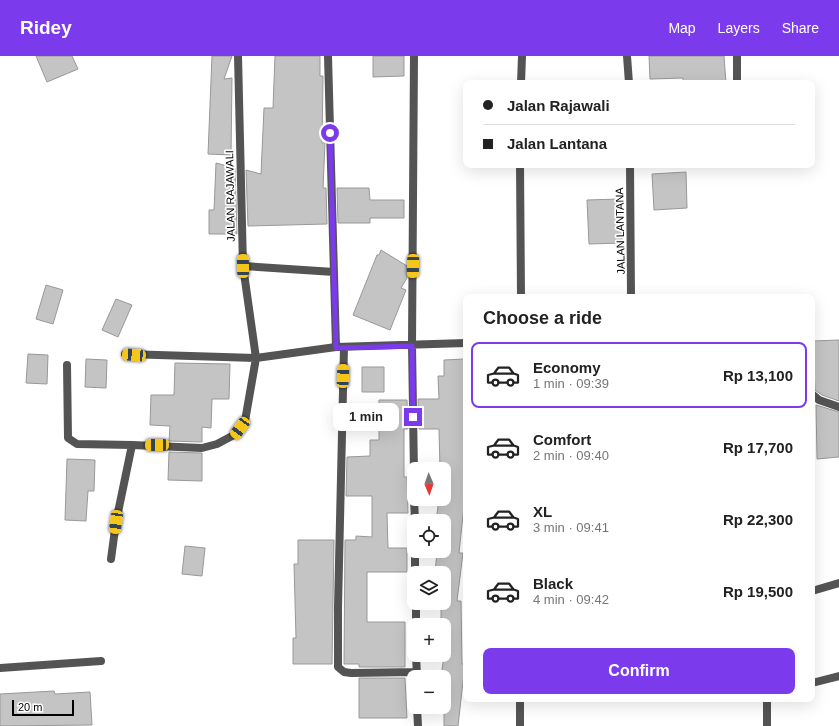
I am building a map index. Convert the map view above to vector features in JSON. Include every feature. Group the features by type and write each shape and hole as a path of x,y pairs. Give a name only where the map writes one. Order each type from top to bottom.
{"street":[{"name":"JALAN RAJAWALI","path":"67,365 68,438 77,444 202,448 217,444 234,436 245,421 256,358 243,266 238,56"},
{"path":"328,56 334,272 340,347 338,667 344,672 351,674 407,674"},
{"path":"414,56 412,346 414,462"},
{"path":"521,80 522,56"},
{"path":"627,56 629,80"},
{"path":"737,56 737,80"},
{"path":"520,168 521,294"},
{"name":"JALAN LANTANA","path":"630,168 632,294"},
{"path":"243,266 334,272"},
{"path":"125,354 256,358 340,347 412,346 463,343"},
{"path":"815,397 819,400 839,406"},
{"path":"111,559 116,522 132,445"},
{"path":"815,590 839,583"},
{"path":"0,668 101,661"},
{"path":"815,682 839,676"},
{"path":"520,702 520,726"},
{"path":"767,702 767,726"},
{"path":"417,714 418,726"}],"building":[{"path":"36,56 72,56 78,69 47,82"},
{"path":"212,56 232,56 224,79 232,78 231,155 208,154"},
{"path":"275,56 320,56 320,76 323,76 322,143 325,143 323,188 326,188 327,224 248,226 246,170 261,174 264,108 273,108"},
{"path":"373,56 404,56 404,76 373,77"},
{"path":"649,56 724,56 726,80 683,80 683,78 650,79"},
{"path":"216,163 235,168 237,234 209,234 209,210 214,210"},
{"path":"686,172 687,208 654,210 652,174"},
{"path":"337,188 369,188 370,200 404,200 404,218 370,218 370,223 338,223"},
{"path":"620,199 622,243 589,244 587,200"},
{"path":"381,250 407,266 407,278 401,288 406,290 390,330 353,315 377,255 379,255"},
{"path":"46,285 63,290 53,324 36,319"},
{"path":"116,299 132,305 118,337 102,330"},
{"path":"839,340 839,401 822,395 815,390 815,341"},
{"path":"28,354 48,355 47,384 26,383"},
{"path":"86,359 107,360 106,388 85,387"},
{"path":"463,359 463,515 459,553 463,553 457,601 461,601 463,682 458,726 444,726 444,714 451,714 451,670 442,670 443,662 451,662 451,618 441,618 441,610 451,610 451,566 436,566 436,558 451,558 451,514 437,514 438,506 451,506 451,462 440,462 439,429 419,429 418,399 439,399 438,376 444,376 444,360"},
{"path":"175,363 230,364 229,399 212,399 211,428 202,427 202,442 169,441 170,426 150,425 151,395 174,395"},
{"path":"362,367 384,367 384,392 362,392"},
{"path":"379,400 407,400 408,429 404,429 404,477 407,477 408,513 387,513 388,548 407,548 407,572 367,572 367,622 405,622 405,667 359,667 359,664 344,664 345,540 356,540 356,536 372,537 372,496 346,496 347,457 370,456 370,440 379,440"},
{"path":"816,405 839,412 839,457 817,459"},
{"path":"169,452 202,453 202,481 168,480"},
{"path":"67,459 95,460 94,491 88,491 86,521 65,520"},
{"path":"298,540 334,540 332,664 293,664 293,638 296,638 294,564 298,564"},
{"path":"185,546 205,548 202,576 182,574"},
{"path":"359,678 405,678 407,718 359,718"},
{"path":"54,691 55,694 90,692 92,725 0,726 0,694"}],"route":[{"path":"330,133 336,348 412,346 413,417"}]}
